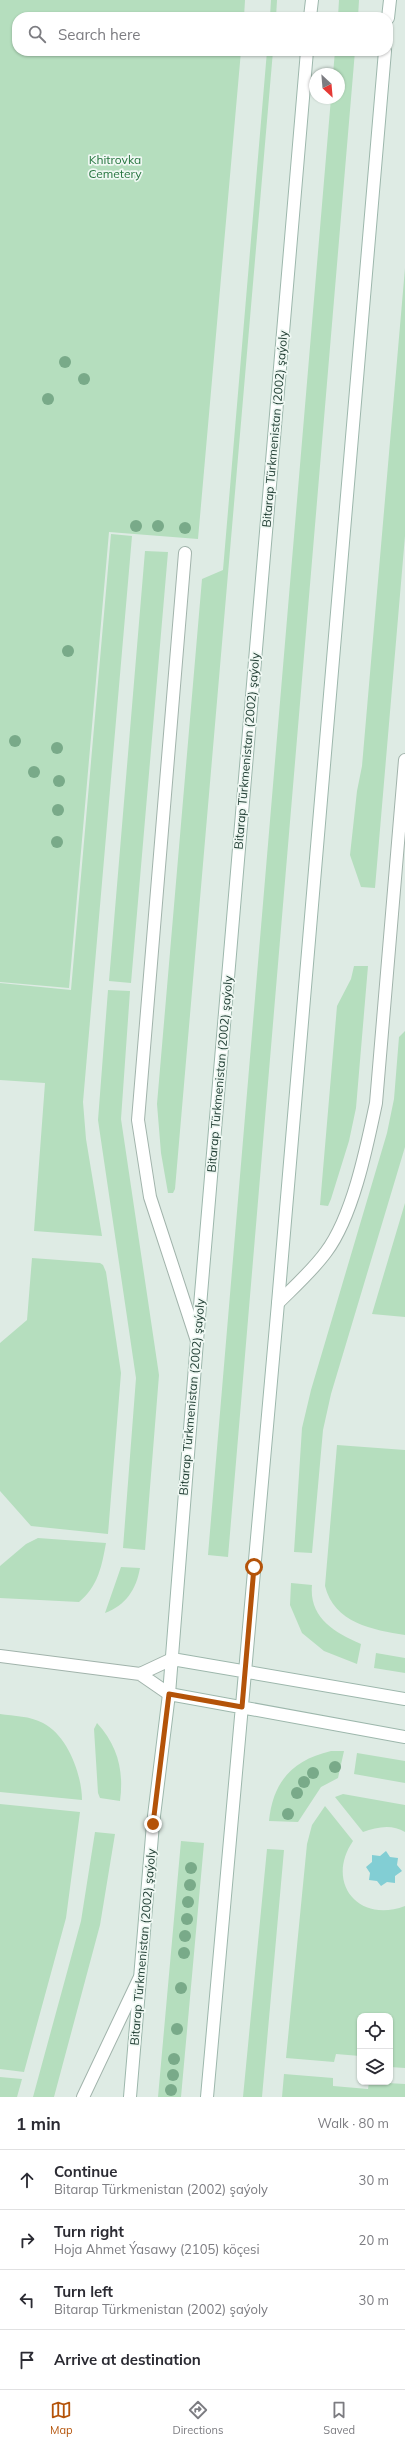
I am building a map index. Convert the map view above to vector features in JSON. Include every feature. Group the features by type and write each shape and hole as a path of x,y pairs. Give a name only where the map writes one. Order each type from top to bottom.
{"main road":[{"path":"311,12 312,0"},
{"path":"389,12 390,0"},
{"name":"Bitarap Türkmenistan (2002) şaýoly","path":"130,2097 153,1824 169,1694 197,1341 307,56"},
{"path":"207,2097 278,1303 385,56"},
{"path":"185,553 138,1120 150,1197 197,1341"},
{"path":"278,1303 326,1252 346,1213 376,1103 405,760"},
{"path":"0,1656 140,1674 169,1694 405,1737"},
{"path":"140,1674 172,1659 405,1699"},
{"path":"83,2097 141,1976"}],"green space":[{"name":"Khitrovka Cemetery","path":"0,0 245,0 244,12 12,12 12,56 241,56 198,539 109,532 69,988 0,982"},
{"path":"271,0 277,0 276,12 270,12"},
{"path":"339,0 359,0 358,12 338,12"},
{"path":"267,56 273,56 175,1189 173,1193 168,1193 161,1153 157,1104 202,579 223,570"},
{"path":"335,56 355,56 228,1557 208,1555 330,104 345,104 345,68 334,68"},
{"path":"405,268 405,536 375,888 361,887 350,855 357,791 362,766"},
{"path":"111,534 132,536 83,1102 86,1139 102,1236 34,1231 45,1083 0,1080 0,983 71,990"},
{"path":"145,551 168,552 131,983 109,981"},
{"path":"354,966 368,966 356,1108 349,1141 331,1199 328,1206 320,1205 337,1006 351,979"},
{"path":"108,990 130,991 121,1119 159,1375 145,1550 123,1548 136,1378 98,1120"},
{"path":"405,1031 405,1147 331,1394 323,1430 312,1553 294,1552 302,1428 311,1390 387,1133 394,1099 399,1037"},
{"path":"405,1203 405,1317 372,1314"},
{"path":"32,1258 100,1263 103,1265 106,1272 121,1373 108,1534 31,1526 0,1491 0,1343 27,1320"},
{"path":"337,1445 405,1450 405,1635 368,1627 346,1616 337,1609 330,1599 325,1586"},
{"path":"38,1538 106,1543 101,1567 95,1583 91,1590 79,1602 0,1598 0,1566 26,1544"},
{"path":"121,1567 140,1568 136,1583 129,1596 119,1606 105,1613"},
{"path":"291,1583 312,1585 314,1606 319,1615 332,1628 361,1644 357,1664 324,1651 302,1633 290,1605"},
{"path":"376,1653 405,1658 405,1673 374,1668"},
{"path":"0,1714 33,1719 43,1723 59,1736 72,1756 76,1767 82,1800 0,1792"},
{"path":"97,1723 110,1741 118,1759 121,1779 120,1801 100,1798 98,1793 94,1729"},
{"path":"331,1751 344,1751 338,1778 321,1787 298,1822 269,1821 275,1794 287,1774 306,1760"},
{"path":"357,1753 405,1761 405,1783 354,1774"},
{"path":"343,1794 405,1805 405,1832 400,1829 384,1827 363,1832 335,1797"},
{"path":"0,1804 80,1812 66,1918 24,2072 0,2069"},
{"path":"325,1806 353,1841 345,1856 343,1871 345,1884 351,1896 361,1904 373,1909 388,1910 405,1906 405,2068 393,2067 393,2013 357,2013 357,2056 336,2054 334,2062 286,2058 307,1844 312,1825"},
{"path":"95,1832 115,1834 100,1925 54,2097 33,2097 81,1921"},
{"path":"181,1841 204,1843 181,2097 158,2097"},
{"path":"267,1849 284,1850 262,2097 243,2097"},
{"path":"284,2074 333,2078 333,2086 368,2089 369,2085 405,2084 405,2097 282,2097"},
{"path":"0,2077 22,2079 17,2097 0,2097"}],"water":[{"path":"386,1851 390,1857 398,1858 397,1865 402,1871 395,1876 395,1883 387,1882 381,1886 377,1881 369,1880 370,1873 366,1867 372,1862 372,1855 380,1856"}],"route":[{"path":"153,1824 169,1694 242,1707 254,1567"}]}
